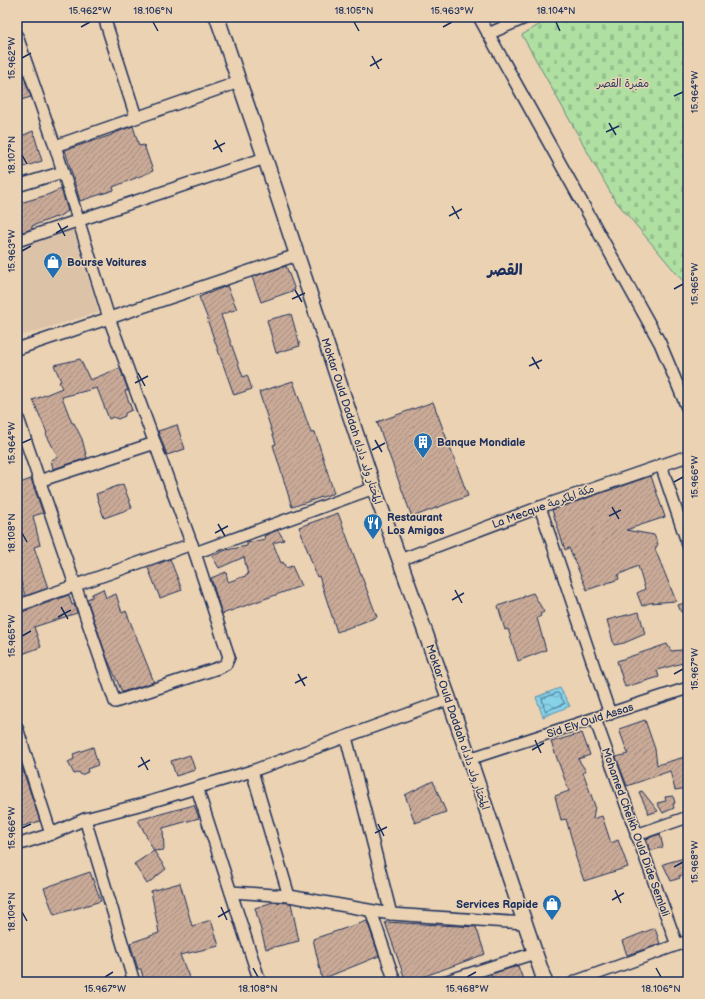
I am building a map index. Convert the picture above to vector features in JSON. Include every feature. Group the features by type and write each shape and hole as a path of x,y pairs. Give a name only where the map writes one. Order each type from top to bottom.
{"main road":[{"name":"Moktar Ould Daddah المختار ولد داداه","path":"217,17 374,488 449,699 545,982"}],"street":[{"path":"104,17 136,117"},
{"path":"479,17 660,343 688,410"},
{"path":"488,34 527,17"},
{"path":"17,36 55,146 109,318 194,548 229,658 226,664 221,667 114,702 17,415"},
{"path":"55,146 239,82"},
{"path":"17,241 265,158"},
{"path":"17,186 63,172"},
{"path":"17,349 297,255"},
{"path":"39,481 155,443"},
{"name":"La Mecque مكة المكرمة","path":"400,560 540,507 688,456"},
{"path":"661,465 688,545"},
{"path":"17,606 374,488"},
{"path":"540,507 610,714"},
{"name":"Sid Ely Ould Assas","path":"469,759 688,688"},
{"path":"17,845 85,820 252,771 449,699"},
{"name":"Mohamed Cheikh Ould Dide Semlali","path":"595,719 677,945"},
{"path":"17,728 50,834"},
{"path":"346,737 391,914"},
{"path":"252,771 289,896"},
{"path":"197,788 260,982"},
{"path":"636,835 688,817"},
{"path":"85,820 134,982"},
{"path":"231,892 289,896 391,914 524,923"},
{"path":"371,911 395,982"},
{"path":"574,982 688,941"},
{"path":"444,982 534,953"}],"shaded area":[{"name":"Bourse Voitures","path":"73,229 99,312 17,337 17,246"},
{"path":"688,461 688,483 681,463"}],"green space":[{"name":"مقبرة القصر","path":"552,17 688,17 688,287 614,199 522,35"}],"water":[{"path":"560,688 570,706 543,717 536,697"}],"building":[{"path":"17,57 31,97 17,101"},
{"path":"133,126 139,146 144,145 153,171 113,187 114,190 80,201 65,150 112,135"},
{"path":"33,131 42,161 17,169 17,138"},
{"path":"61,189 68,211 56,218 32,226 32,229 17,234 17,204"},
{"path":"286,266 295,290 261,302 252,277"},
{"path":"227,286 237,309 221,315 243,377 247,375 252,389 234,395 199,297"},
{"path":"291,314 300,346 276,353 267,320"},
{"path":"80,359 90,380 120,368 128,390 125,391 132,410 125,413 125,416 118,419 113,417 109,419 97,388 62,397 72,423 74,423 82,439 87,458 53,469 51,460 58,457 46,434 47,433 33,400 62,388 59,382 61,381 54,365"},
{"path":"293,381 311,433 315,432 334,493 292,507 273,445 276,444 259,392"},
{"name":"Banque Mondiale","path":"433,402 468,496 412,517 377,422"},
{"path":"177,425 185,449 167,455 158,431"},
{"path":"651,476 665,517 626,530 654,535 658,544 655,549 676,601 649,603 642,606 637,593 645,589 638,566 618,575 619,579 587,590 569,548 565,550 552,510"},
{"path":"31,479 43,513 33,516 40,545 34,547 48,588 25,596 17,567 17,484"},
{"path":"123,484 132,508 104,518 96,494"},
{"path":"338,513 377,617 337,632 319,576 317,577 299,527"},
{"path":"278,530 284,540 273,543 281,563 283,562 286,568 292,566 301,586 222,614 211,578 226,572 228,582 248,575 244,557 219,568 212,556 226,550 247,546 247,543 265,539 264,536"},
{"path":"170,559 182,590 160,598 148,568"},
{"path":"103,589 106,598 116,594 122,613 126,611 154,682 122,692 107,658 87,599 92,597 92,594"},
{"path":"533,593 544,612 537,618 546,650 518,661 508,629 505,630 498,606"},
{"path":"69,595 72,605 74,604 77,613 34,627 41,647 17,656 17,614"},
{"path":"688,602 688,611 681,612 678,605"},
{"path":"639,612 645,634 624,643 614,645 607,620"},
{"path":"667,644 671,651 682,650 686,662 657,670 659,677 625,687 617,661"},
{"path":"645,720 655,749 657,765 688,756 688,788 675,790 670,771 627,786 616,757 628,754 619,729"},
{"path":"582,733 590,755 578,759 586,771 583,772 595,806 593,819 602,816 611,843 618,840 628,867 584,881 575,855 576,854 566,819 561,820 555,796 569,791 551,742"},
{"path":"93,747 98,765 87,769 88,772 81,775 79,772 74,774 68,762 74,759 73,754"},
{"path":"190,755 195,770 176,776 171,761"},
{"path":"17,756 40,821 17,828"},
{"path":"433,781 446,812 415,823 405,795"},
{"path":"642,791 658,811 649,814 639,792"},
{"path":"673,796 675,803 673,804 674,808 663,813 657,803 666,801 665,797"},
{"path":"194,805 199,818 163,828 164,850 154,851 138,820"},
{"path":"660,834 663,847 650,851 646,839"},
{"path":"154,851 166,869 147,884 134,864"},
{"path":"688,857 688,874 679,876 680,878 671,881 663,864"},
{"path":"90,872 101,901 54,915 44,888"},
{"path":"180,883 192,926 211,920 219,946 180,955 191,982 144,982 141,969 138,969 130,943 159,933 151,891"},
{"path":"273,902 291,903 299,941 266,949 255,908"},
{"path":"367,921 379,956 322,979 313,939"},
{"path":"385,922 476,927 485,954 406,982"},
{"path":"655,928 660,944 627,955 622,941"},
{"path":"518,966 524,982 494,982 491,974"}],"place":[{"name":"Bourse Voitures","path":"53,279"},
{"name":"Banque Mondiale","path":"423,459"},
{"name":"Restaurant Los Amigos","path":"373,540"},
{"name":"Services Rapide","path":"552,921"}],"district":[{"name":"القصر","path":"505,270"}]}
